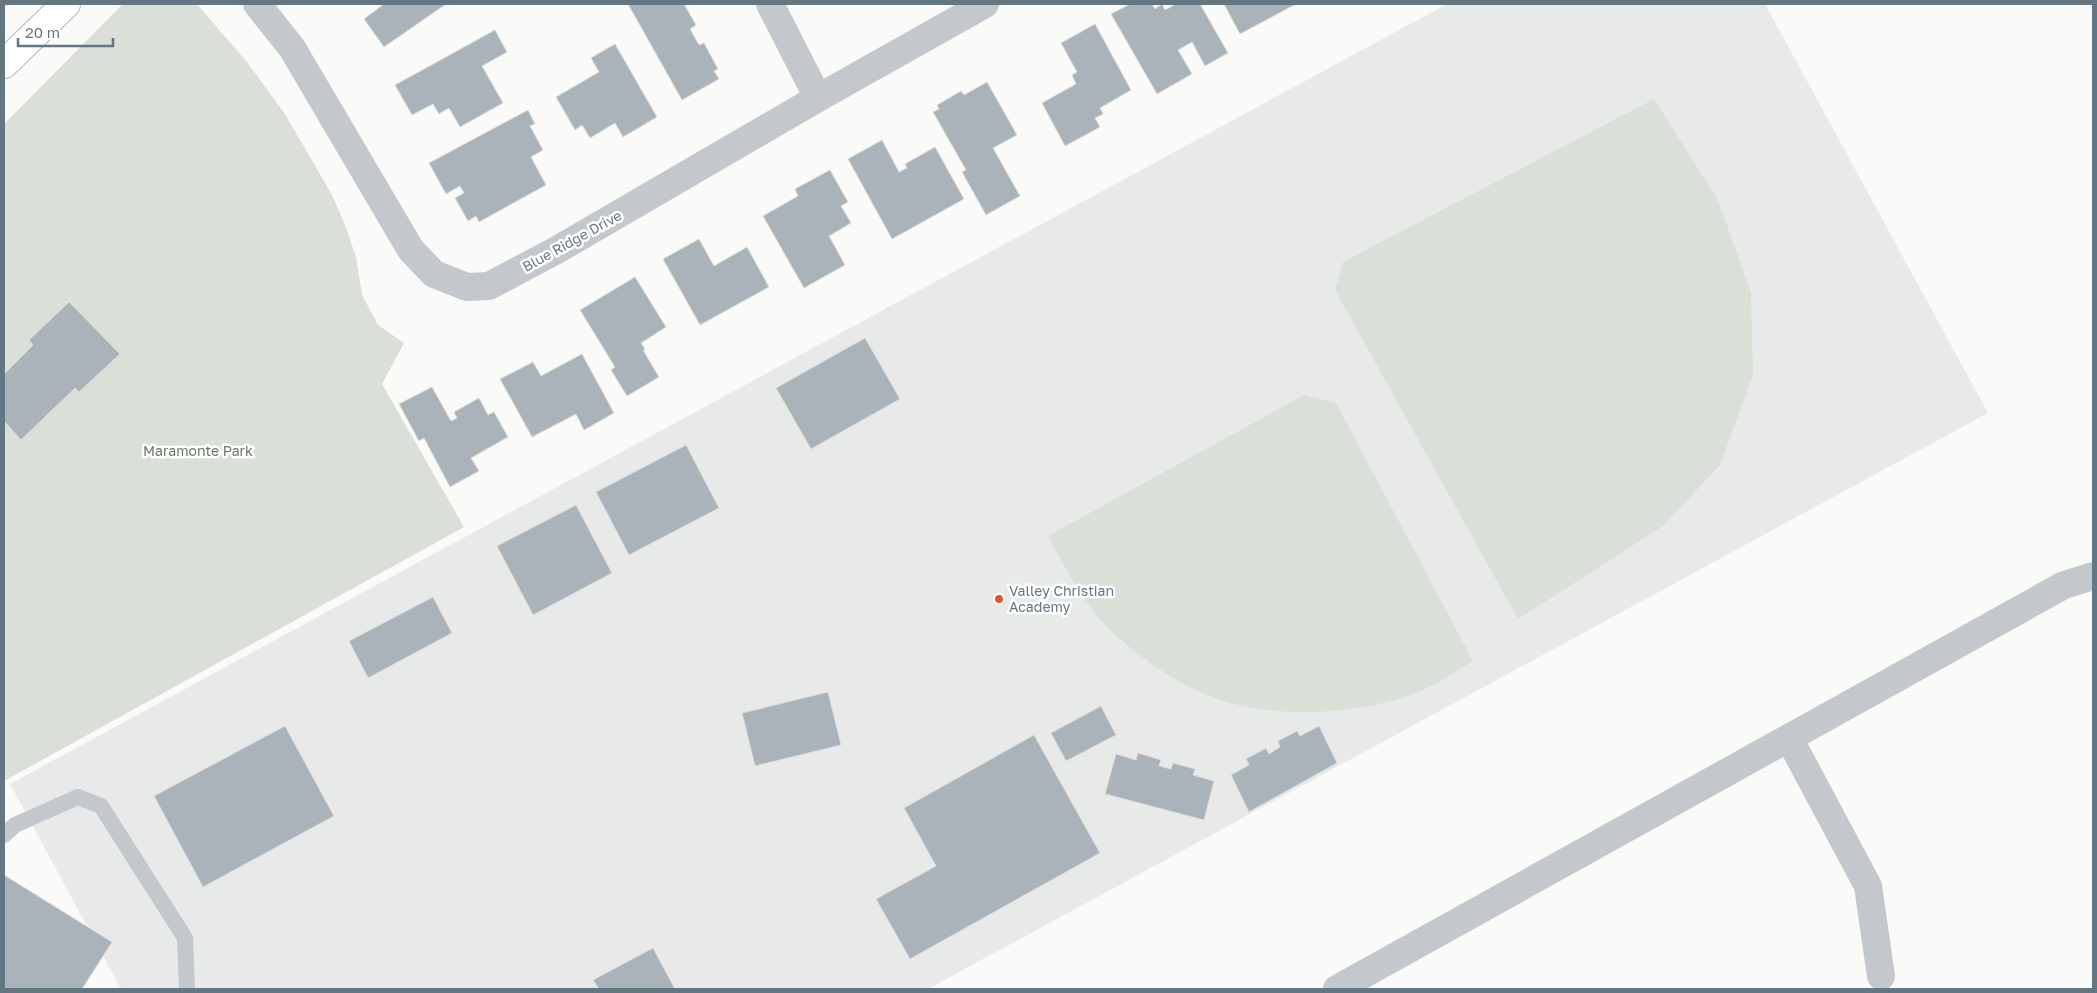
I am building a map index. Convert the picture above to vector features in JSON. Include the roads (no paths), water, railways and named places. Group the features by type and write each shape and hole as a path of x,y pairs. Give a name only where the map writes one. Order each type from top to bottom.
{"street":[{"path":"4,64 66,4"},
{"name":"Blue Ridge Drive","path":"257,4 292,48 411,250 434,274 468,287 489,286 555,251 818,98 985,4"},
{"path":"770,4 818,98"},
{"path":"1348,986 2064,585 2093,576"},
{"path":"1789,738 1868,886 1881,976"}],"lane":[{"path":"4,835 15,825 78,797 101,806 185,938 187,989"}],"place":[{"name":"Valley Christian Academy","path":"999,599"}],"park label":[{"name":"Maramonte Park","path":"198,451"}]}
